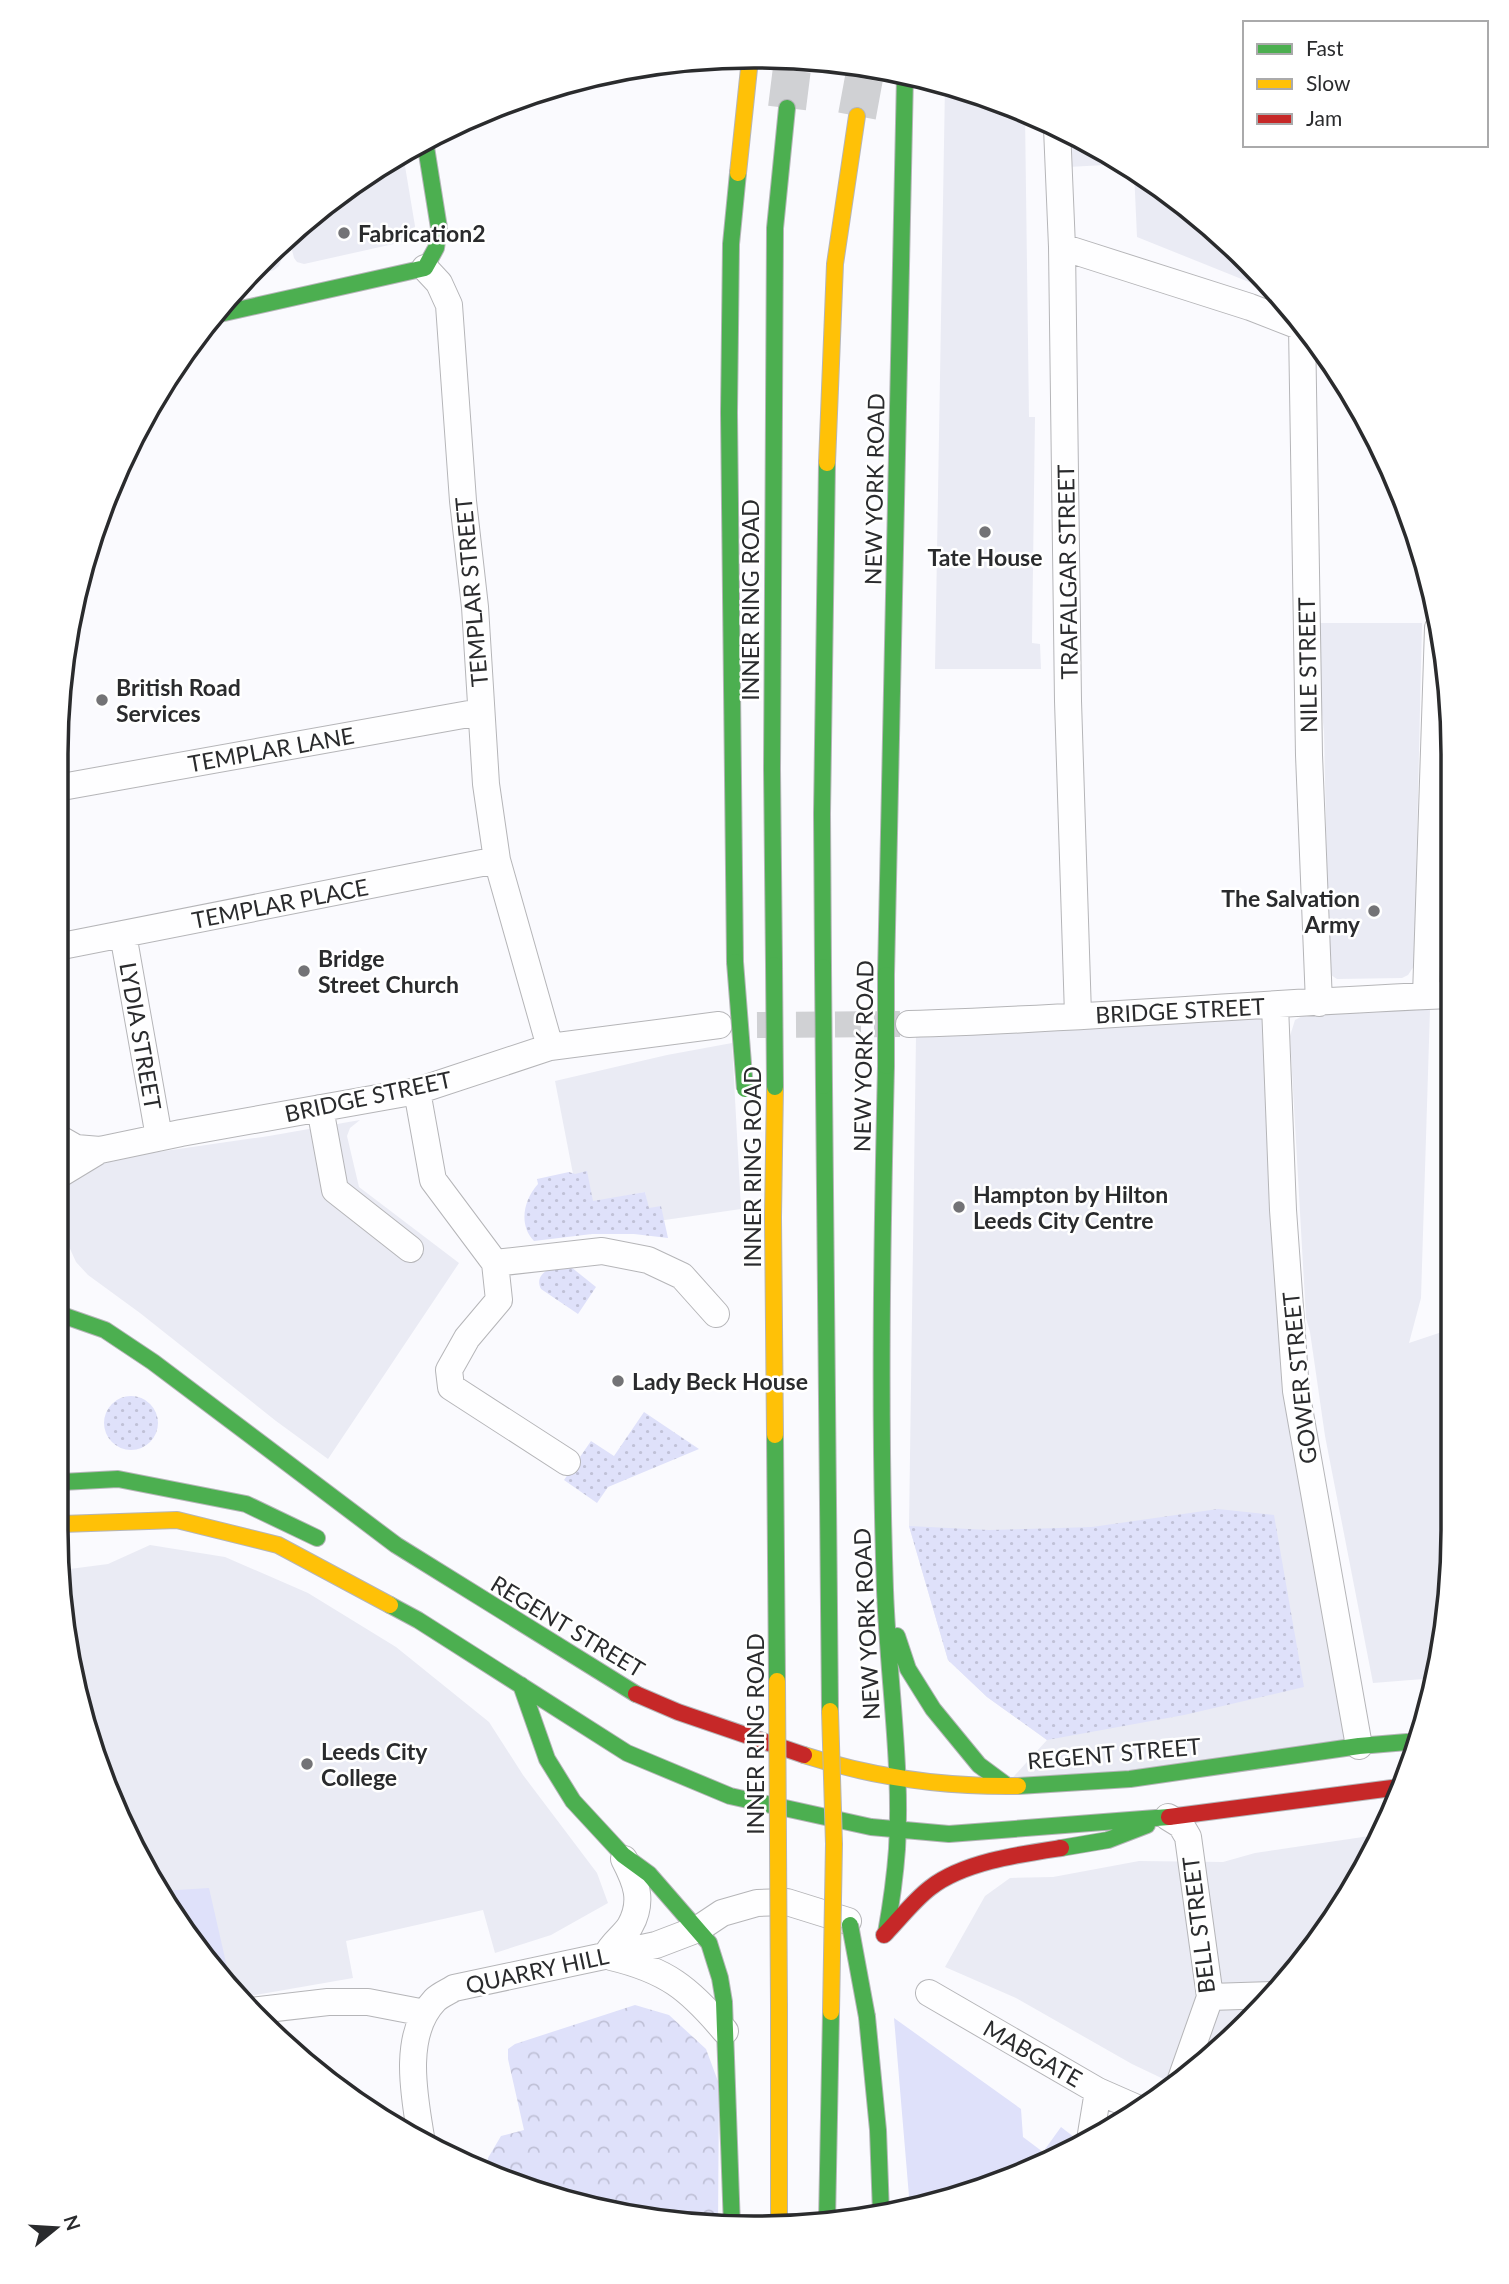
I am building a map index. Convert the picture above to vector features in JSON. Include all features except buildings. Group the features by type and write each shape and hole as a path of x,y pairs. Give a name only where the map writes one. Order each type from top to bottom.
{"main road":[{"path":"747,1109 735,962 729,413 731,257 749,68"},
{"name":"NEW YORK ROAD","path":"836,2015 850,1965 876,1941 894,1898 897,1830 897,1778 885,1601 882,1243 905,85"},
{"name":"INNER RING ROAD","path":"779,2215 772,756 775,228 787,108"},
{"path":"827,2211 836,2015 830,1712 823,967 826,487 835,264 857,116"},
{"path":"231,312 425,268 436,248 439,228 427,152"},
{"path":"758,1155 773,1217"},
{"name":"REGENT STREET","path":"68,1317 105,1330 153,1362 396,1545 626,1690 705,1722 805,1755 897,1778 1006,1785 1075,1785 1359,1746 1406,1742"},
{"path":"68,1482 118,1479 246,1504 330,1545"},
{"path":"68,1524 177,1520 278,1545 418,1620 627,1752 730,1796 897,1830 949,1834 1168,1816 1390,1788"},
{"path":"378,1581 418,1620"},
{"path":"885,1601 908,1669 933,1709 979,1765 1006,1785"},
{"path":"521,1685 547,1759 573,1801 623,1856 649,1874 709,1942 724,2003 732,2215"},
{"path":"876,1941 931,1887 958,1872 1014,1855 1108,1840 1168,1816"},
{"path":"834,1844 867,2017 878,2130 881,2204"}],"street":[{"name":"TRAFALGAR STREET","path":"1057,139 1078,1015"},
{"path":"1062,247 1250,307 1286,321"},
{"name":"TEMPLAR STREET","path":"425,268 439,283 449,305 463,501 475,607 486,783 498,860 550,1047"},
{"name":"NILE STREET","path":"1305,346 1309,755 1320,1003"},
{"path":"1438,701 1439,996"},
{"name":"TEMPLAR LANE","path":"68,786 480,712"},
{"name":"TEMPLAR PLACE","path":"68,945 498,860"},
{"name":"LYDIA STREET","path":"123,934 159,1137"},
{"name":"BRIDGE STREET","path":"909,1024 993,1022 1439,996"},
{"name":"GOWER STREET","path":"1275,1005 1283,1210 1296,1391 1359,1746"},
{"name":"BRIDGE STREET","path":"68,1169 100,1150 417,1091 550,1047 719,1026"},
{"path":"417,1091 433,1180 495,1263 499,1300 467,1338 449,1370 452,1387 567,1462"},
{"path":"320,1108 335,1190 410,1249"},
{"path":"68,1143 76,1148 100,1150"},
{"path":"495,1263 602,1251 648,1260 682,1276 716,1314"},
{"name":"BELL STREET","path":"1168,1816 1181,1825 1188,1836 1210,1997 1187,2061"},
{"path":"623,1856 638,1886 636,1908 629,1927 612,1944 606,1956 641,1964 669,1977 691,1993 725,2031"},
{"path":"698,1929 729,1910 757,1903 787,1902 876,1941"},
{"name":"QUARRY HILL","path":"425,2013 436,1998 454,1988 656,1945 698,1929"},
{"name":"MABGATE","path":"929,1993 1098,2091 1129,2105"},
{"path":"1210,1997 1258,1996"},
{"path":"264,2009 328,2002 368,2002 425,2013 415,2044 412,2083 420,2129"},
{"path":"1092,2127 1098,2091"}],"shaded area":[{"path":"945,96 1025,124 1029,417 1035,417 1032,643 1040,644 1041,669 935,669"},
{"path":"1067,144 1106,165 1068,167"},
{"path":"405,164 415,226 413,238 304,264 294,258 292,248 302,239 337,210"},
{"path":"1135,183 1207,239 1253,284 1137,237"},
{"path":"282,257 279,266 266,272"},
{"path":"1313,623 1422,623 1414,966 1408,975 1402,978 1337,979 1331,975 1329,969 1324,732"},
{"path":"1430,1009 1421,1298 1409,1343 1441,1332 1439,1574 1435,1619 1424,1679 1373,1683 1325,1436 1306,1318 1290,1036 1295,1020 1308,1013"},
{"path":"1267,1015 1273,1210 1359,1746 1006,1785 1047,1740 987,1697 948,1660 909,1526 916,1036"},
{"path":"732,1043 741,1209 651,1222 645,1192 579,1205 555,1081"},
{"path":"360,1120 350,1128 347,1136 359,1187 459,1263 328,1459 88,1275 76,1262 68,1244 68,1182 100,1163 130,1156"},
{"name":"Leeds City College","path":"150,1545 225,1557 308,1593 396,1647 489,1722 523,1775 597,1873 608,1903 551,1935 495,1953 483,1910 346,1941 353,1978 251,1996 226,1967 203,1895 176,1899 160,1873 120,1792 105,1750 81,1663 70,1569 108,1564"},
{"path":"1368,1836 1325,1911 1270,1982 1240,2015 1164,2079 1016,1998 945,1967 985,1896 1010,1878 1053,1877 1139,1861 1223,1862 1255,1853"}],"green space":[{"path":"587,1171 593,1201 645,1192 649,1208 661,1206 668,1238 634,1234 592,1234 534,1241 526,1227 525,1212 529,1197 538,1184 537,1179"},
{"path":"554,1266 571,1267 596,1287 578,1314 539,1285 544,1272"},
{"path":"131,1396 150,1404 158,1423 150,1442 131,1450 112,1442 104,1423 112,1404"},
{"path":"644,1412 699,1449 608,1487 597,1503 564,1480 591,1441 614,1456"},
{"path":"1218,1509 1274,1515 1304,1687 1184,1715 1047,1740 987,1697 948,1660 909,1526 989,1530 1092,1527"},
{"path":"209,1888 227,1968 210,1947 171,1890"},
{"path":"635,2005 669,2015 706,2049 719,2084 718,2214 621,2203 534,2179 488,2162 501,2136 524,2130 508,2059 508,2049 515,2044"},
{"path":"894,2018 1021,2109 1023,2137 1043,2152 975,2179 909,2198"},
{"path":"1061,2127 1074,2137 1043,2152"}],"tunnel":[{"path":"787,108 792,70"},
{"path":"857,116 864,77"},
{"path":"757,1025 901,1024"}],"traffic: fast":[{"path":"886,975 905,85"},
{"path":"774,965 772,769 775,228 787,108"},
{"path":"231,311 425,268 436,248 439,228 427,152"},
{"path":"735,962 729,413 731,244 738,173"},
{"path":"823,967 822,814 827,463"},
{"path":"735,962 745,1089"},
{"path":"774,965 775,1087"},
{"path":"823,967 824,1086"},
{"path":"886,975 886,1066"},
{"path":"886,1066 882,1459 885,1590 898,1784 897,1849 886,1933"},
{"path":"824,1086 830,1711"},
{"path":"68,1317 105,1330 153,1362 396,1545 636,1694"},
{"path":"775,1435 777,1681"},
{"path":"68,1482 118,1479 246,1504 317,1538"},
{"path":"390,1605 418,1620 627,1753 730,1796 871,1827 949,1834 1169,1817"},
{"path":"897,1636 908,1669 933,1709 979,1765 1006,1785"},
{"path":"521,1685 547,1759 573,1801 623,1855 649,1874 709,1943 724,2002 732,2215"},
{"path":"1018,1786 1130,1779 1359,1746 1406,1742"},
{"path":"1061,1848 1108,1840 1147,1825"},
{"path":"850,1925 867,2017"},
{"path":"827,2211 831,2012"},
{"path":"867,2017 878,2130 881,2204"}],"traffic: slow":[{"path":"738,173 749,68"},
{"path":"827,463 835,264 857,116"},
{"path":"775,1087 775,1435"},
{"path":"68,1524 177,1520 278,1545 390,1605"},
{"path":"777,1681 779,2006"},
{"path":"830,1711 834,1844 831,2012"},
{"path":"804,1755 857,1770 909,1780 1018,1786"},
{"path":"779,2006 779,2215"}],"traffic: jam":[{"path":"636,1694 678,1712 804,1755"},
{"path":"1169,1817 1390,1788"},
{"path":"884,1935 918,1899 943,1879 993,1860 1061,1848"}],"place":[{"name":"Fabrication2","path":"344,233"},
{"name":"Tate House","path":"985,532"},
{"name":"British Road Services","path":"102,700"},
{"name":"The Salvation Army","path":"1374,911"},
{"name":"Bridge Street Church","path":"304,971"},
{"name":"Hampton by Hilton Leeds City Centre","path":"959,1207"},
{"name":"Lady Beck House","path":"618,1381"},
{"name":"Leeds City College","path":"307,1764"}]}
